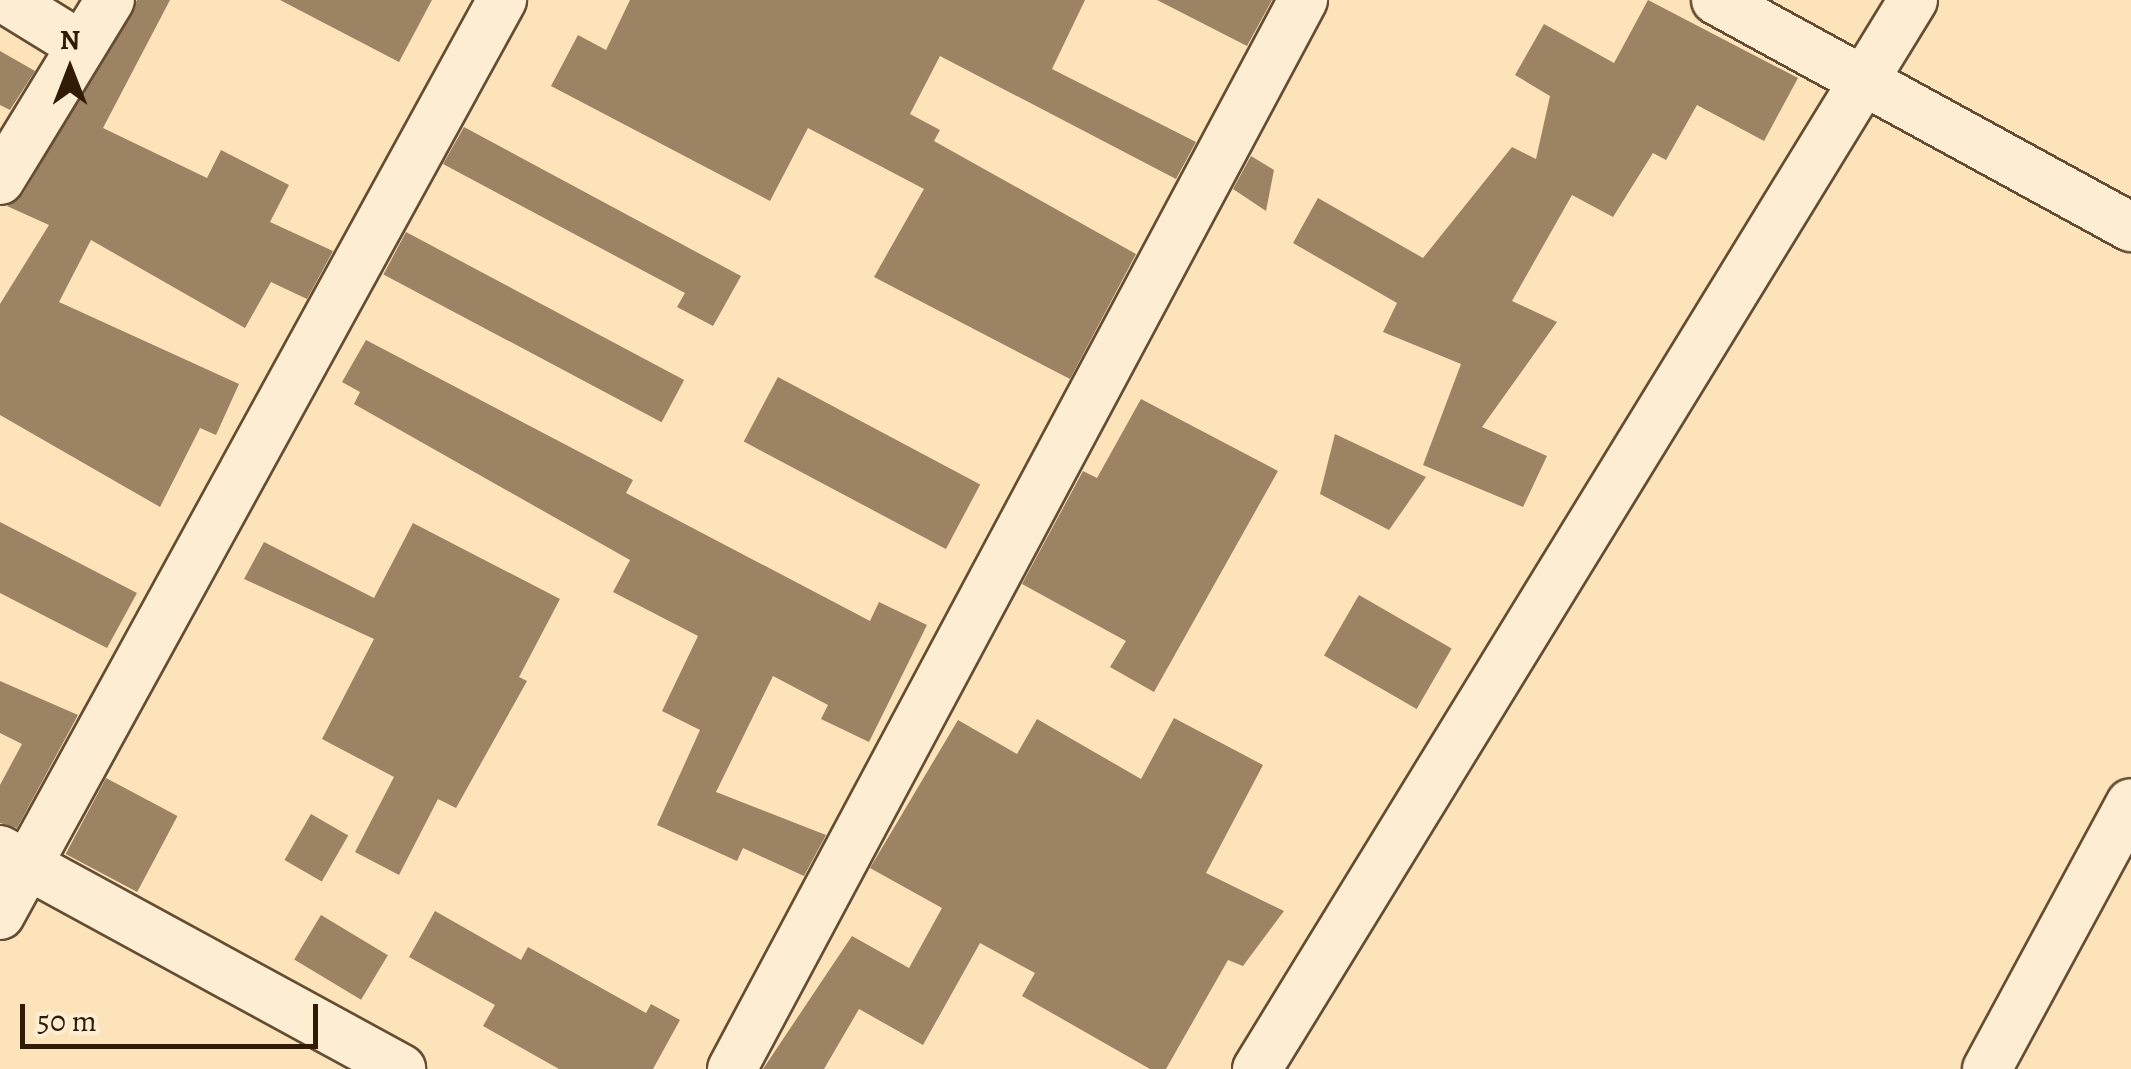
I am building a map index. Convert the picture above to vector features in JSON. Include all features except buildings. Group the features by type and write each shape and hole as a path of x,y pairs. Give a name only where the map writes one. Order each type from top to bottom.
{"street":[{"path":"7,0 80,44"},
{"path":"0,180 110,0"},
{"path":"0,915 13,856 502,0"},
{"path":"732,1069 1303,0"},
{"path":"1716,0 2131,227"},
{"path":"1257,1069 1913,0"},
{"path":"1987,1069 2131,803"},
{"path":"13,856 402,1069"}]}
